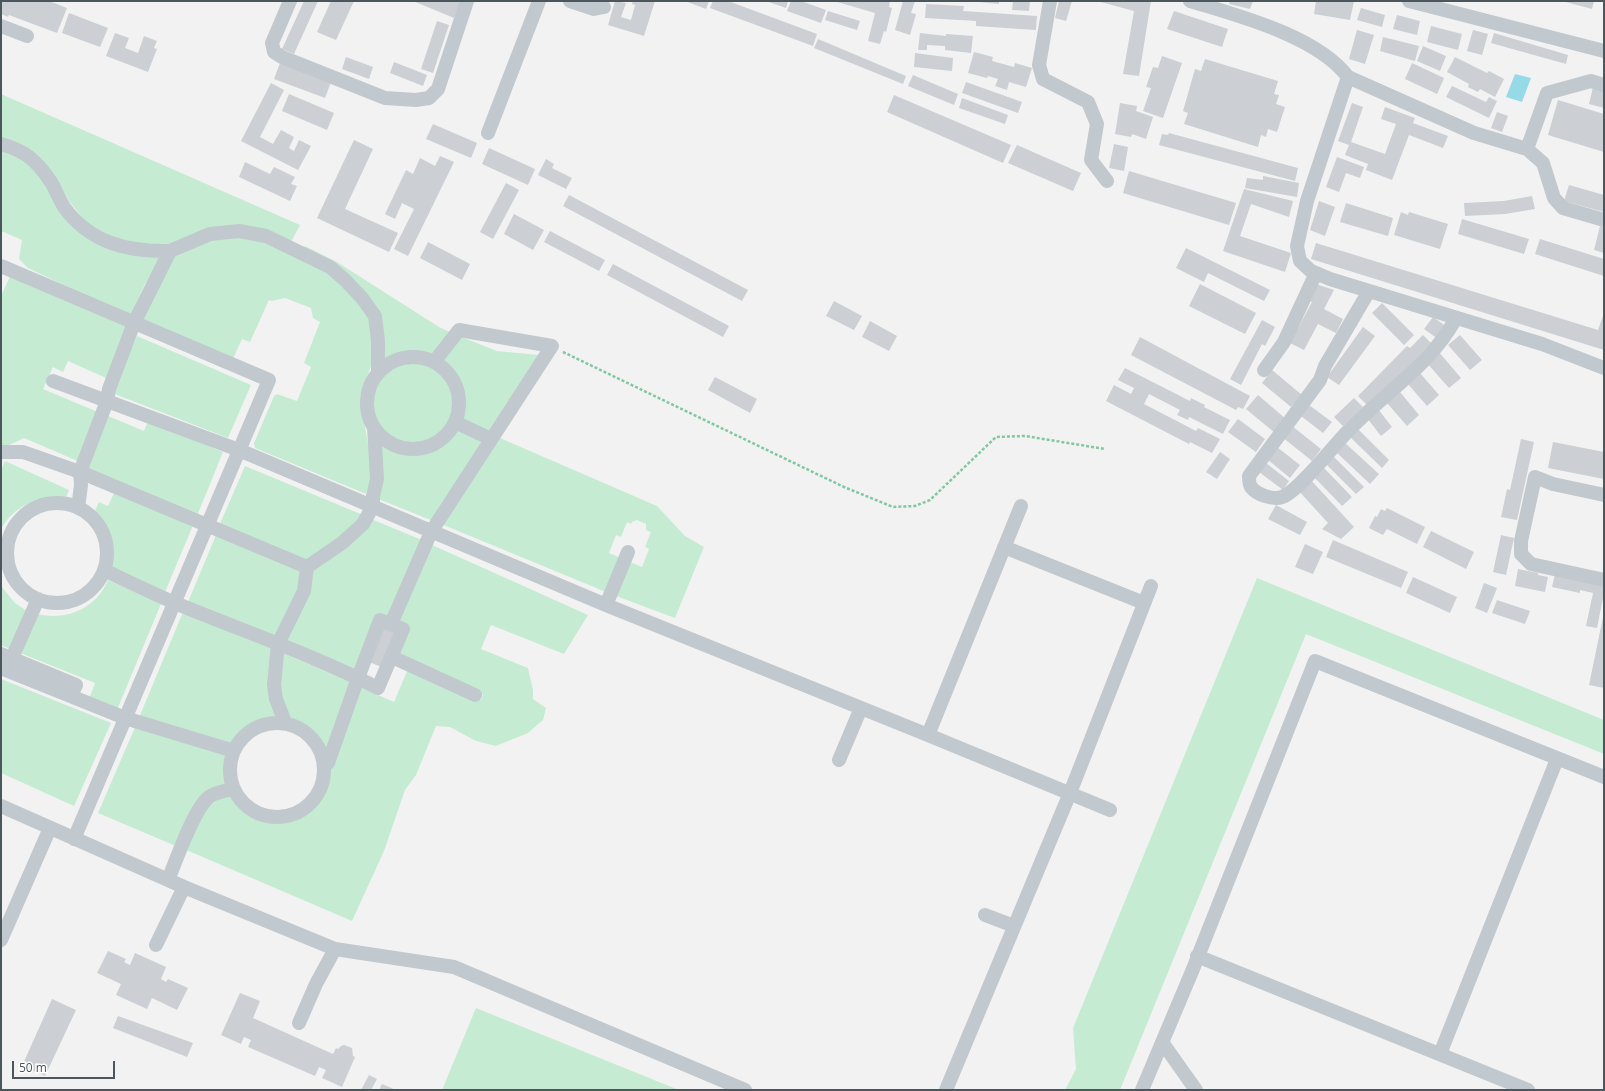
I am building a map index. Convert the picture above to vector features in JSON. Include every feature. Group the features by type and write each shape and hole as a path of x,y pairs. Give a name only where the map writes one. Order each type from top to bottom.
{"street":[{"path":"290,1 272,43 274,52 282,57 385,98 416,100 429,98 438,89 467,1"},
{"path":"488,133 539,1"},
{"path":"570,1 594,9 604,7"},
{"path":"1050,1 1039,65 1043,79 1088,102 1097,124 1091,160 1107,181"},
{"path":"1190,1 1255,21 1305,42 1341,68 1348,78 1474,133 1527,148 1543,163 1554,198 1563,208 1604,220"},
{"path":"1409,1 1604,51"},
{"path":"1,26 27,36"},
{"path":"1348,78 1307,201 1297,246 1300,261 1311,271 1330,279 1542,344 1604,368"},
{"path":"1527,148 1547,93 1590,81 1604,85"},
{"path":"1,144 18,149 32,159 50,182 64,206 79,224 101,240 146,252 170,251 210,234 239,231 266,236 330,267 362,298 375,316 378,341 378,371"},
{"path":"78,508 81,485 80,472 107,401 109,389 134,323 170,251"},
{"path":"1,266 270,380 74,839"},
{"path":"1264,370 1284,342 1316,273"},
{"path":"1369,291 1325,366 1320,380 1249,476 1250,486 1256,493 1280,498 1293,491 1349,430 1415,369 1447,334 1456,318"},
{"path":"391,624 431,532 552,346 459,330 434,362"},
{"path":"285,722 276,699 274,685 278,644 304,591 307,567 342,543 363,524 373,506 373,496 377,479 374,427 368,412 367,401 370,384 378,371 391,362 406,357 419,357 434,362 447,372 456,385 459,402 455,422 449,432 431,446 415,449 399,447 385,439 374,427"},
{"path":"53,381 240,450 606,605 1110,810"},
{"path":"455,422 491,439"},
{"path":"2,454 23,452 80,472 307,567"},
{"path":"1604,495 1553,484 1535,476 1521,541 1521,554 1531,564 1604,580"},
{"path":"51,502 70,504 78,508 87,512 98,522 107,541 108,554 106,571 95,587 79,599 67,603 50,603 31,596 5,569 7,562 7,545 14,527 28,511 51,502"},
{"path":"928,735 1020,506"},
{"path":"1004,547 1144,603"},
{"path":"606,605 628,552"},
{"path":"106,571 175,603 278,644 358,678 378,688 403,628 380,620 358,678 328,763 325,764"},
{"path":"946,1090 1070,793 1151,586"},
{"path":"38,599 6,656 76,685 71,696"},
{"path":"392,657 475,695"},
{"path":"1142,1090 1315,661 1604,777"},
{"path":"1,668 125,718 234,751"},
{"path":"840,760 861,708"},
{"path":"269,722 285,722 301,728 310,735 320,748 325,764 323,786 315,800 302,811 292,816 275,818 253,811 244,804 233,789 229,772 234,751 239,740 251,729 269,722"},
{"path":"1440,1054 1557,759"},
{"path":"168,880 202,805 208,798 217,792 233,789"},
{"path":"1,806 184,887 335,949 454,967 745,1090"},
{"path":"2,933 50,828"},
{"path":"156,945 184,887"},
{"path":"985,915 1014,926"},
{"path":"299,1023 316,984 335,949"},
{"path":"1197,956 1528,1090"},
{"path":"1162,1042 1196,1090"}],"path":[{"path":"552,346 844,487 893,507 915,506 930,500 996,437 1025,436 1105,449"}],"green space":[{"path":"1,94 300,225 291,242 268,230 166,246 146,247 103,233 84,220 69,201 58,181 39,156 19,143 1,139"},
{"path":"1,147 30,161 77,227 162,256 144,286 130,317 28,268 19,259 22,240 1,231"},
{"path":"237,236 264,240 328,269 370,315 373,338 371,366 360,397 373,474 366,494 255,448 254,443 274,396 277,394 297,401 311,367 304,363 320,322 313,318 311,308 285,298 272,301 269,300 250,342 242,339 232,361 141,319 174,254 208,238"},
{"path":"305,246 337,262 439,327 452,333 430,357 418,354 408,354 386,360 383,356 378,315 304,248"},
{"path":"11,274 129,328 106,378 68,361 63,372 53,367 43,389 98,412 80,462 24,438 5,447 1,445 1,296"},
{"path":"137,336 251,385 228,438 112,393"},
{"path":"459,336 497,351 539,355 487,433 460,419 462,393 460,386 453,374 439,362"},
{"path":"413,361 429,364 442,373 451,386 454,402 451,418 442,431 429,440 413,443 397,440 384,431 375,418 372,402 375,386 384,373 397,364"},
{"path":"106,415 144,431 148,421 223,452 197,516 85,471"},
{"path":"456,427 484,442 433,521 376,498 382,441 407,451 423,450 438,445 451,434"},
{"path":"500,438 657,506 685,536 704,547 675,618 616,596 630,562 642,567 649,549 645,547 651,532 646,530 646,524 637,520 631,524 627,522 621,537 616,535 609,553 621,558 606,592 441,524"},
{"path":"5,461 69,490 65,500 46,498 28,504 13,514 1,529 1,470"},
{"path":"245,466 363,515 340,539 305,562 219,526"},
{"path":"114,493 194,523 165,592 111,568 112,553 109,539 103,526 93,515 99,502 108,506"},
{"path":"371,519 422,540 389,620 356,671 286,642 311,570"},
{"path":"216,535 301,571 300,593 278,639 188,602"},
{"path":"430,544 588,615 564,654 491,625 481,649 528,668 533,690 533,699 546,708 543,720 528,733 496,746 476,741 450,727 436,726 416,775 405,790 384,851 352,921 184,849 205,808 230,792 242,807 252,815 264,820 288,820 304,814 310,809 321,797 325,789 332,763 360,687 394,702 408,669 481,700 483,695 397,656 410,627 397,621"},
{"path":"1257,578 1604,720 1604,754 1306,634 1120,1090 1065,1090 1076,1069 1073,1028"},
{"path":"108,580 161,604 117,710 89,699 95,683 20,653 37,614 59,616 79,610 96,599"},
{"path":"1,586 15,603 27,611 10,649 1,645"},
{"path":"183,612 273,649 276,717 262,720 249,726 234,740 230,747 138,720"},
{"path":"282,653 352,682 327,754 321,742 313,732 302,724 290,719 282,694 280,679"},
{"path":"1,679 111,723 74,806 1,773"},
{"path":"136,725 228,752 225,770 228,786 217,790 178,847 98,813"},
{"path":"476,1008 679,1090 442,1090"}],"water":[{"path":"1515,74 1531,78 1522,102 1506,97"}],"building":[{"path":"1,1 49,1 67,8 57,33 9,15 8,17 1,14"},
{"path":"304,1 318,1 294,54 282,49"},
{"path":"331,1 354,1 336,40 317,32"},
{"path":"413,1 461,1 454,18"},
{"path":"615,1 626,3 621,17 631,20 635,5 632,4 633,1 655,1 644,36 608,25"},
{"path":"685,1 709,1 706,9"},
{"path":"713,1 728,1 817,34 813,46 710,8"},
{"path":"766,1 788,1 786,8"},
{"path":"791,1 801,1 826,10 821,23 787,11"},
{"path":"834,1 890,1 889,7 892,8 886,32 884,31 880,44 868,41 875,13"},
{"path":"903,1 915,1 911,13 916,14 910,35 895,30"},
{"path":"999,1 999,4 979,2"},
{"path":"1013,1 1030,1 1029,11 1012,10"},
{"path":"1059,1 1072,1 1066,21 1055,18"},
{"path":"1097,1 1151,1 1139,76 1123,74 1134,11"},
{"path":"1230,1 1253,1 1250,9 1229,4"},
{"path":"1316,1 1354,1 1350,20 1314,14"},
{"path":"1562,1 1594,1 1592,9"},
{"path":"926,4 964,6 963,11 1037,16 1036,30 976,26 976,21 925,18"},
{"path":"1361,8 1385,15 1382,27 1357,20"},
{"path":"828,11 860,21 857,30 825,20"},
{"path":"1174,11 1228,29 1222,47 1167,29"},
{"path":"69,13 108,28 100,47 62,33"},
{"path":"1397,15 1420,21 1417,35 1393,29"},
{"path":"437,21 449,25 433,73 421,69"},
{"path":"1431,26 1462,34 1458,50 1427,42"},
{"path":"1357,30 1374,35 1365,64 1349,59"},
{"path":"1473,30 1488,34 1482,55 1467,51"},
{"path":"115,33 129,38 125,48 138,53 144,36 157,41 154,48 157,49 148,72 106,56"},
{"path":"920,33 946,36 946,34 973,36 971,53 945,50 945,46 927,45 927,50 918,50"},
{"path":"1494,33 1568,55 1566,64 1491,43"},
{"path":"1383,37 1419,46 1415,61 1380,51"},
{"path":"818,39 906,76 903,84 814,48"},
{"path":"1423,46 1446,56 1440,71 1417,61"},
{"path":"974,52 993,57 992,61 1014,67 1015,63 1032,68 1026,87 1009,82 1007,90 995,86 998,79 968,73"},
{"path":"915,53 953,58 952,71 914,67"},
{"path":"1162,56 1182,63 1163,118 1143,111 1151,88 1146,87 1153,67 1158,68"},
{"path":"346,57 373,67 369,79 342,69"},
{"path":"1455,57 1487,73 1489,71 1504,79 1495,97 1480,89 1478,92 1468,87 1469,84 1447,72"},
{"path":"1205,59 1278,81 1274,94 1279,95 1276,104 1285,107 1277,132 1268,129 1266,137 1261,135 1258,147 1184,124 1188,113 1183,111 1195,69 1201,71"},
{"path":"394,62 427,75 423,86 390,73"},
{"path":"280,63 331,82 325,98 274,79"},
{"path":"1412,63 1444,78 1437,94 1405,79"},
{"path":"913,75 958,94 954,105 908,86"},
{"path":"966,82 1022,102 1018,113 962,93"},
{"path":"271,83 284,90 260,137 273,144 281,130 294,137 289,148 294,151 299,140 311,146 298,170 241,141"},
{"path":"1452,86 1486,102 1489,97 1497,101 1489,118 1446,97"},
{"path":"1593,87 1604,90 1604,108 1589,104"},
{"path":"289,94 334,113 327,130 282,111"},
{"path":"894,95 1011,145 1003,163 887,112"},
{"path":"962,98 1008,115 1005,124 959,108"},
{"path":"1558,100 1604,114 1604,152 1548,135"},
{"path":"1120,103 1137,106 1136,111 1153,117 1146,139 1132,134 1131,137 1115,134"},
{"path":"1352,103 1363,107 1351,142 1385,154 1396,124 1381,119 1385,107 1415,118 1413,123 1448,136 1443,148 1409,135 1392,180 1366,170 1368,164 1345,155 1349,145 1338,141"},
{"path":"1497,112 1508,116 1502,132 1491,128"},
{"path":"433,124 477,143 471,158 426,139"},
{"path":"1169,133 1298,168 1295,181 1159,145 1162,134 1168,135"},
{"path":"354,140 373,149 345,209 398,233 389,252 317,218"},
{"path":"1114,144 1128,147 1124,171 1109,168"},
{"path":"1017,145 1081,173 1073,191 1008,163"},
{"path":"489,148 535,169 528,185 482,164"},
{"path":"440,156 454,162 408,256 394,249 414,209 402,203 395,219 385,214 406,170 413,174 420,158 435,166"},
{"path":"1337,157 1364,167 1360,178 1346,173 1339,192 1326,187"},
{"path":"546,159 554,164 552,168 572,178 566,189 538,175"},
{"path":"245,162 270,174 274,167 295,177 291,184 297,186 290,201 239,177"},
{"path":"1129,171 1236,203 1229,225 1123,193"},
{"path":"1263,176 1299,183 1297,197 1245,188 1247,178 1263,180"},
{"path":"506,183 519,190 493,239 480,232"},
{"path":"1569,185 1604,195 1604,212 1564,201"},
{"path":"1244,189 1293,201 1289,217 1251,204 1240,236 1291,253 1285,272 1223,251"},
{"path":"569,195 748,290 742,301 563,206"},
{"path":"1532,196 1535,209 1505,214 1465,216 1464,203 1504,201"},
{"path":"1319,201 1335,207 1325,236 1310,230"},
{"path":"1346,203 1393,218 1388,236 1340,222"},
{"path":"1401,212 1408,215 1409,212 1448,224 1440,249 1394,235"},
{"path":"514,214 544,230 533,250 504,234"},
{"path":"1462,219 1529,239 1524,254 1458,234"},
{"path":"1600,226 1604,228 1604,253 1594,250"},
{"path":"550,231 605,260 599,271 544,242"},
{"path":"1540,239 1604,259 1604,276 1535,254"},
{"path":"428,242 470,264 462,280 420,258"},
{"path":"1316,243 1598,330 1604,313 1604,350 1311,259"},
{"path":"1186,248 1270,290 1264,301 1208,273 1204,282 1176,268"},
{"path":"613,264 729,326 723,337 607,275"},
{"path":"1200,284 1256,313 1245,334 1189,306"},
{"path":"1316,284 1334,290 1324,309 1343,319 1336,333 1318,324 1304,350 1290,343 1312,302 1307,300"},
{"path":"834,301 862,316 854,330 826,316"},
{"path":"1382,303 1414,335 1404,345 1372,313"},
{"path":"1433,317 1447,327 1438,339 1424,329"},
{"path":"1262,320 1275,327 1265,346 1262,344 1241,385 1230,379"},
{"path":"870,321 897,336 889,351 862,337"},
{"path":"1363,327 1375,336 1339,385 1327,377"},
{"path":"1423,335 1431,343 1418,357 1420,359 1370,408 1358,396 1407,346 1410,348"},
{"path":"1460,335 1482,360 1470,370 1448,345"},
{"path":"1140,337 1250,396 1243,409 1238,407 1236,410 1131,355"},
{"path":"1438,351 1461,378 1449,388 1426,362"},
{"path":"1125,368 1190,401 1191,398 1205,405 1204,407 1230,420 1223,434 1189,417 1188,420 1177,415 1180,410 1149,394 1144,404 1196,431 1198,428 1220,439 1212,453 1190,442 1189,444 1106,401 1114,385 1131,394 1134,388 1118,380"},
{"path":"1272,370 1302,395 1291,407 1262,383"},
{"path":"1420,373 1439,395 1427,406 1408,384"},
{"path":"715,377 757,399 750,413 708,390"},
{"path":"1400,392 1419,415 1407,426 1387,403"},
{"path":"1258,395 1286,419 1275,433 1246,409"},
{"path":"1354,398 1363,407 1343,426 1334,417"},
{"path":"1309,405 1332,422 1323,433 1301,416"},
{"path":"1378,409 1392,427 1381,436 1367,418"},
{"path":"1238,419 1265,439 1256,452 1228,432"},
{"path":"1292,426 1321,449 1312,461 1282,437"},
{"path":"1357,428 1389,460 1382,468 1349,436"},
{"path":"1521,439 1534,442 1517,520 1501,517 1507,489 1510,490"},
{"path":"1344,442 1379,474 1370,484 1335,451"},
{"path":"1553,442 1604,452 1604,479 1548,468"},
{"path":"1277,447 1300,465 1290,478 1267,459"},
{"path":"1220,452 1230,459 1217,479 1206,472"},
{"path":"1332,455 1364,487 1356,494 1324,462"},
{"path":"1266,463 1289,481 1283,490 1259,472"},
{"path":"1323,467 1352,497 1342,506 1313,476"},
{"path":"1310,479 1354,527 1341,539 1322,529 1328,523 1298,490"},
{"path":"1276,505 1307,522 1300,535 1268,519"},
{"path":"1387,508 1425,527 1417,544 1387,529 1383,535 1369,528 1375,516 1377,517 1381,509 1385,511"},
{"path":"1431,531 1474,552 1466,569 1423,547"},
{"path":"1501,535 1514,538 1506,575 1493,572"},
{"path":"1333,540 1408,572 1401,588 1326,557"},
{"path":"1305,544 1323,552 1313,574 1295,567"},
{"path":"1518,569 1538,573 1538,575 1548,577 1545,592 1515,586"},
{"path":"1555,574 1604,584 1604,593 1597,628 1586,626 1593,593 1580,590 1580,593 1552,587"},
{"path":"1413,577 1457,597 1450,613 1406,593"},
{"path":"1484,583 1497,588 1487,613 1475,608"},
{"path":"1497,600 1530,611 1525,624 1492,613"},
{"path":"1604,617 1604,688 1589,685"},
{"path":"383,627 399,633 384,668 369,662"},
{"path":"108,951 126,959 124,962 130,965 135,953 166,967 161,979 166,982 168,979 188,988 177,1010 152,998 147,1009 116,995 121,984 97,973"},
{"path":"240,993 260,1001 253,1018 333,1054 336,1048 338,1049 344,1045 352,1048 353,1056 355,1057 342,1087 322,1078 326,1070 319,1067 315,1076 248,1047 251,1040 244,1037 241,1044 221,1035"},
{"path":"52,999 76,1010 45,1076 22,1066"},
{"path":"118,1016 193,1043 187,1057 113,1028"},
{"path":"369,1075 377,1079 371,1090 361,1090"},
{"path":"382,1084 396,1090 379,1090"}]}
